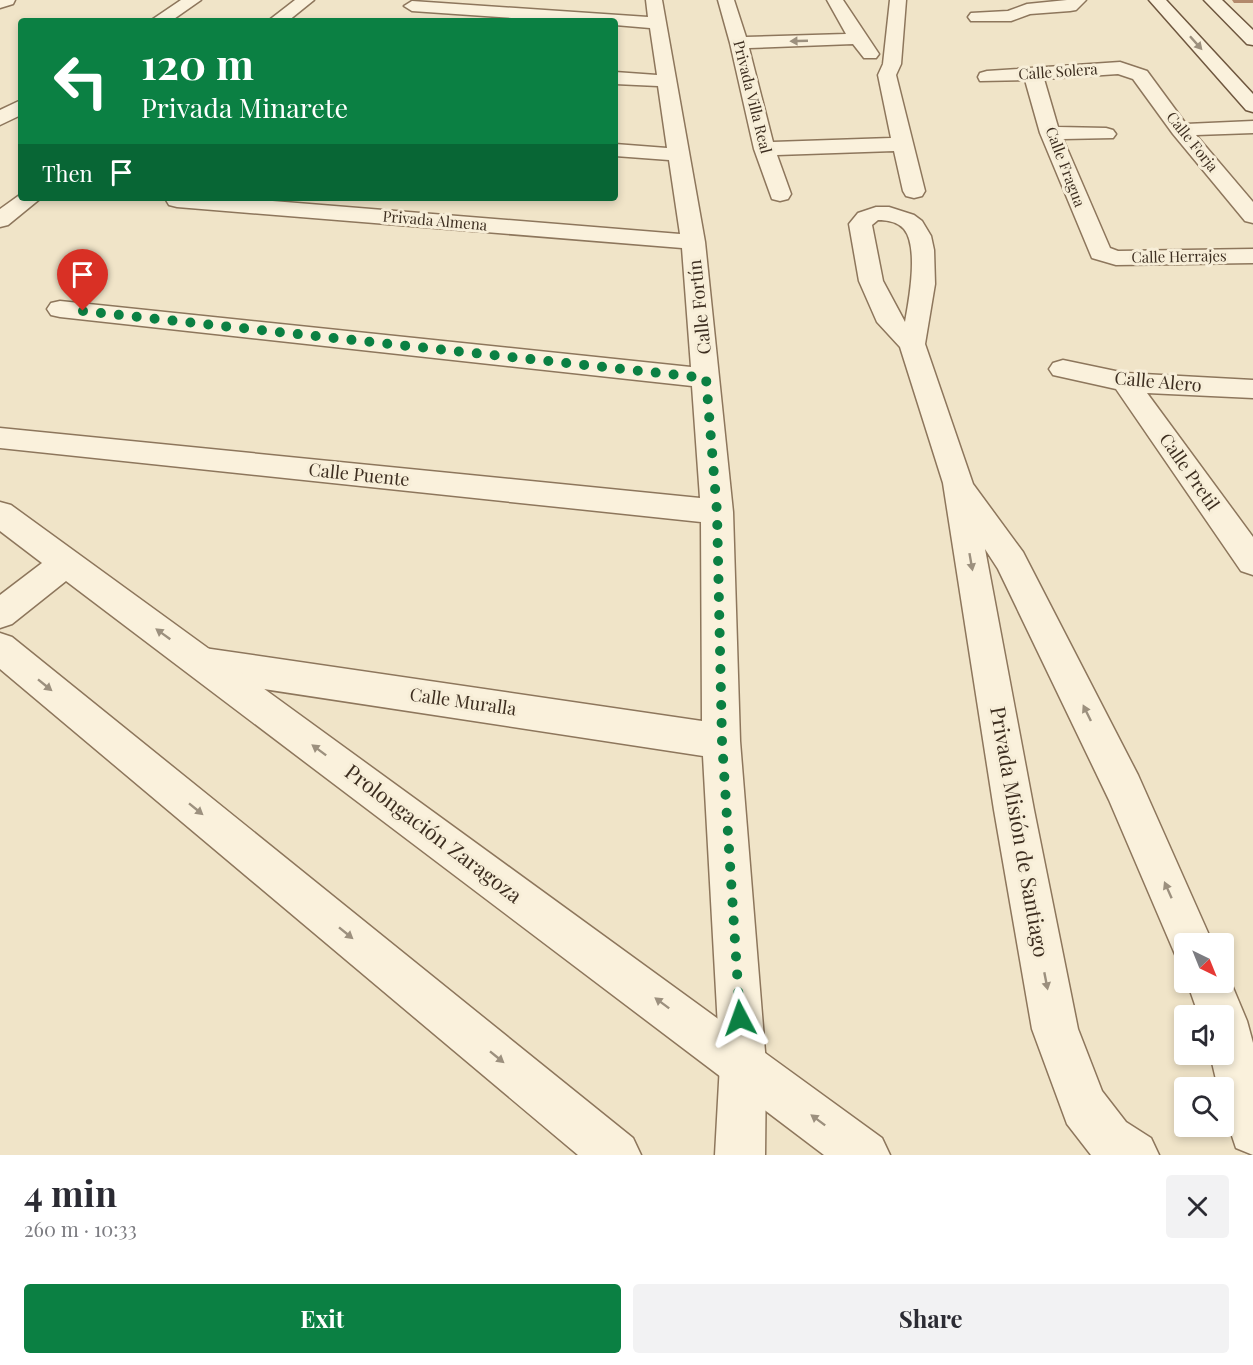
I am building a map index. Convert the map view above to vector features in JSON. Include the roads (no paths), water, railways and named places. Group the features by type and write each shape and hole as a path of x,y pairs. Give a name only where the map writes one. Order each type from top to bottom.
{"street":[{"path":"0,3 7,0"},
{"path":"164,18 193,0"},
{"path":"281,18 306,0"},
{"name":"Privada Villa Real","path":"726,0 740,43 764,149 780,194"},
{"path":"835,0 858,39 887,75 914,190"},
{"path":"887,75 892,64 898,0"},
{"path":"1157,0 1253,106"},
{"path":"1212,0 1253,40"},
{"path":"978,17 1011,16 1025,4 1054,9 1077,1"},
{"path":"412,6 656,11"},
{"name":"Calle Fortín","path":"656,11 693,242 717,512 722,741 744,1064 740,1155"},
{"path":"740,43 858,39"},
{"name":"Calle Solera","path":"987,77 1120,68 1130,70"},
{"name":"Calle Forja","path":"1130,70 1140,75 1180,130 1253,216"},
{"name":"Calle Fragua","path":"1033,74 1050,133 1097,250 1105,255"},
{"path":"618,78 668,81"},
{"path":"0,119 18,108"},
{"path":"1180,130 1253,127"},
{"path":"1050,133 1106,134"},
{"path":"764,149 903,144"},
{"path":"618,150 680,155"},
{"path":"0,220 17,200"},
{"name":"Privada Almena","path":"189,201 693,242"},
{"name":"Privada Misión de Santiago","path":"912,344 919,322 922,297 922,247 914,226 908,221 897,216 874,214 865,217 860,224 871,281 890,322 912,344 958,483 1012,798 1055,1029 1084,1107 1109,1138 1134,1155"},
{"name":"Calle Herrajes","path":"1105,255 1116,258 1253,256"},
{"path":"60,309 706,378"},
{"name":"Calle Alero","path":"1064,369 1125,382 1253,389"},
{"name":"Calle Pretil","path":"1125,382 1252,558"},
{"name":"Calle Puente","path":"0,438 717,512"},
{"name":"Privada Misión de Santiago","path":"958,483 1011,561 1124,788 1187,933"},
{"name":"Prolongación Zaragoza","path":"0,514 865,1155"},
{"path":"0,614 66,563"},
{"path":"0,648 616,1155"},
{"name":"Calle Muralla","path":"204,664 722,741"},
{"path":"1234,1059 1253,1131"}]}
